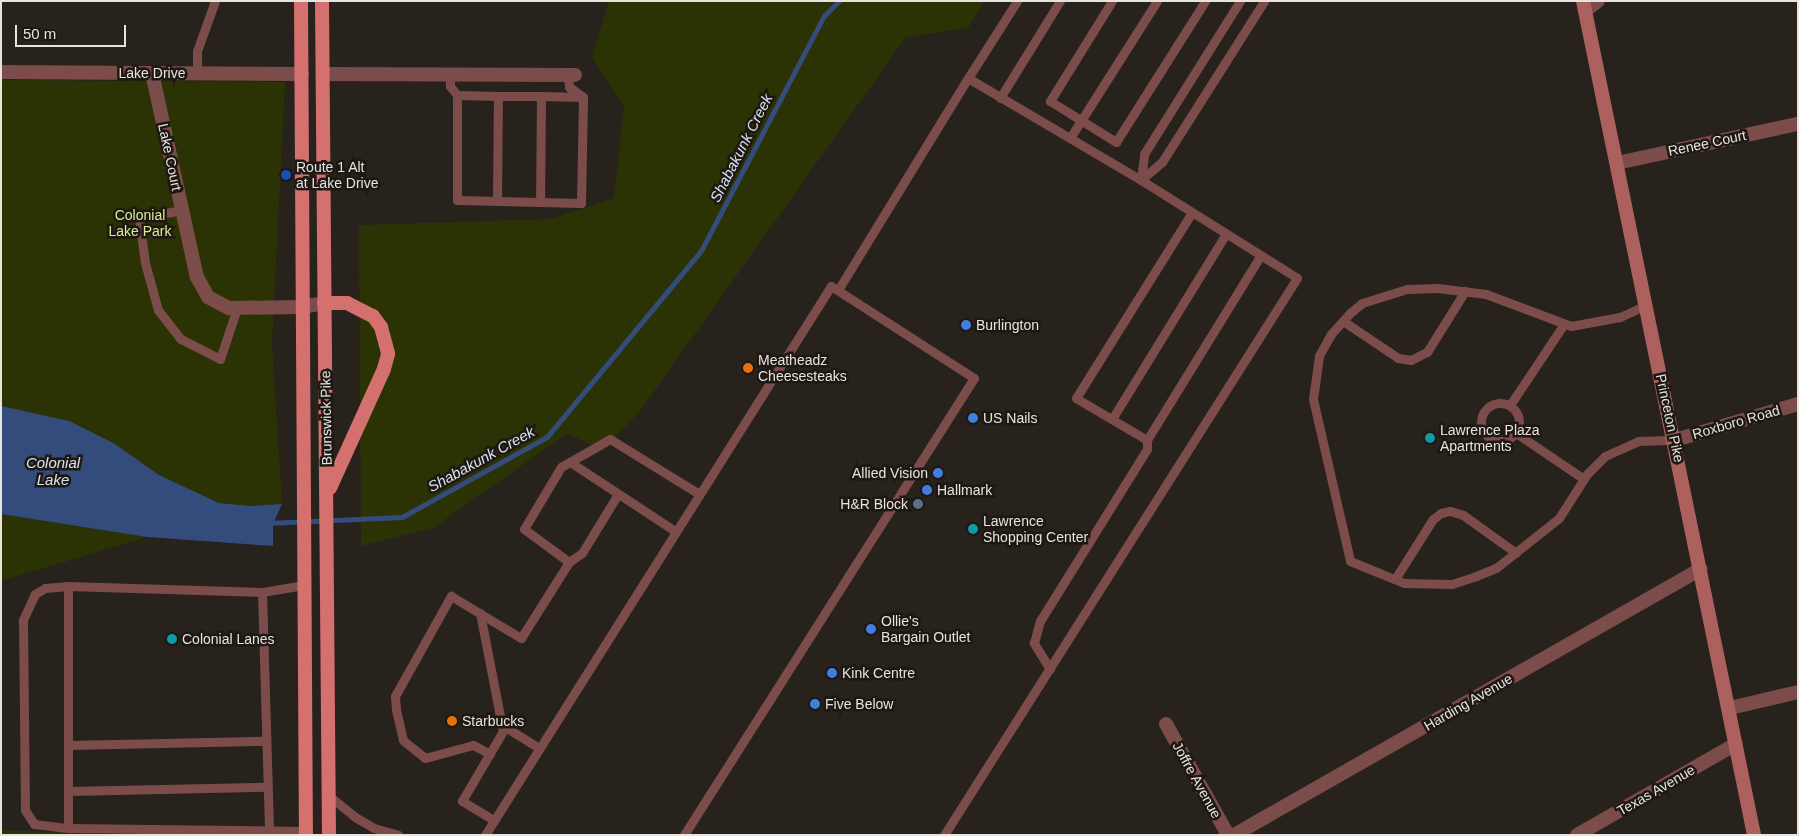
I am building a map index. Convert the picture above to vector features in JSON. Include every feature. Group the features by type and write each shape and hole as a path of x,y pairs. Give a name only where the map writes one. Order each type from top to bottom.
{"main road":[{"name":"Brunswick Pike","path":"301,1 306,833"},
{"name":"Brunswick Pike","path":"322,1 329,835"},
{"name":"Princeton Pike","path":"1584,6 1730,708 1754,835"},
{"path":"324,304 347,303 373,316 382,327 388,354 384,369 327,494"}],"street":[{"path":"1584,6 1598,1"},
{"name":"Lake Drive","path":"1,72 302,74"},
{"name":"Lake Court","path":"152,73 201,288 218,304 237,308 302,308 324,304"},
{"path":"323,74 572,75"},
{"name":"Renee Court","path":"1617,163 1798,124"},
{"name":"Roxboro Road","path":"1674,440 1798,404"},
{"name":"Harding Avenue","path":"1234,835 1701,569"},
{"path":"1730,708 1798,692"},
{"name":"Joffre Avenue","path":"1166,724 1228,835"},
{"name":"Texas Avenue","path":"1576,835 1736,744"}],"lane":[{"path":"197,73 198,51 215,1"},
{"path":"838,290 968,78 1018,1"},
{"path":"1000,98 1060,1"},
{"path":"1112,1 1050,101 1116,142 1205,1"},
{"path":"1070,138 1157,1"},
{"path":"1141,180 1144,154 1240,1"},
{"path":"1141,180 1162,162 1264,1"},
{"path":"450,75 450,86 457,95 457,200 581,203 583,97"},
{"path":"572,75 569,87 583,97"},
{"path":"944,835 1297,278 1191,214 1141,180 968,78"},
{"path":"457,95 583,97"},
{"path":"497,201 498,96"},
{"path":"540,202 541,96"},
{"path":"182,210 139,218 146,263 158,310 181,338 220,359 237,308"},
{"path":"1146,440 1076,398 1191,214"},
{"path":"1112,419 1225,235"},
{"path":"1050,669 1034,643 1040,622 1147,449 1146,440 1260,256"},
{"path":"485,835 831,286 974,378 684,835"},
{"path":"1646,305 1596,323 1564,324 1486,294 1465,291 1407,289 1382,295 1362,303 1343,321 1319,356 1313,399 1350,561 1395,579 1430,585 1452,584 1496,568 1559,518 1584,479 1605,456 1622,446 1638,441 1674,440"},
{"path":"1343,321 1398,358 1411,360 1427,352 1465,291"},
{"path":"1510,405 1564,324"},
{"path":"1491,405 1510,405 1518,414 1516,433 1506,441 1493,441 1481,427 1482,414 1491,405"},
{"path":"1516,433 1584,479"},
{"path":"569,562 524,529 561,467 610,439 699,494"},
{"path":"570,462 675,531"},
{"path":"490,754 473,745 425,758 403,740 395,696 451,596 521,638 569,562 582,553 618,494"},
{"path":"1395,579 1433,519 1441,513 1450,511 1463,515 1516,553"},
{"path":"304,585 262,592 68,586 45,588 35,594 23,620 23,640 25,810 34,824 68,828 306,833"},
{"path":"68,586 68,828"},
{"path":"262,592 269,831"},
{"path":"480,614 503,731 462,801 494,820"},
{"path":"502,724 539,748"},
{"path":"68,745 266,741"},
{"path":"68,791 267,787"},
{"path":"328,796 361,820 398,835"}],"green space":[{"path":"609,1 985,1 968,28 906,37 640,411 602,451 568,433 433,528 361,546 359,225 550,219 614,198 624,106 592,57"},
{"name":"Colonial Lake Park","path":"1,80 285,82 272,344 282,504 251,506 219,503 159,475 115,444 1,406"},
{"path":"1,514 147,537 1,581"},
{"path":"1,830 132,835 1,835"}],"water":[{"name":"Colonial Lake","path":"1,406 69,421 115,444 159,475 219,503 251,506 282,504 273,524 273,546 147,537 1,514"}],"waterway":[{"name":"Shabakunk Creek","path":"267,523 402,517 547,437 701,251 824,16 839,1"}],"place":[{"name":"Route 1 Alt at Lake Drive","path":"286,175"},
{"name":"Burlington","path":"966,325"},
{"name":"Meatheadz Cheesesteaks","path":"748,368"},
{"name":"US Nails","path":"973,418"},
{"name":"Lawrence Plaza Apartments","path":"1430,438"},
{"name":"Allied Vision","path":"938,473"},
{"name":"Hallmark","path":"927,490"},
{"name":"H&R Block","path":"918,504"},
{"name":"Lawrence Shopping Center","path":"973,529"},
{"name":"Ollie's Bargain Outlet","path":"871,629"},
{"name":"Colonial Lanes","path":"172,639"},
{"name":"Kink Centre","path":"832,673"},
{"name":"Five Below","path":"815,704"},
{"name":"Starbucks","path":"452,721"}]}
